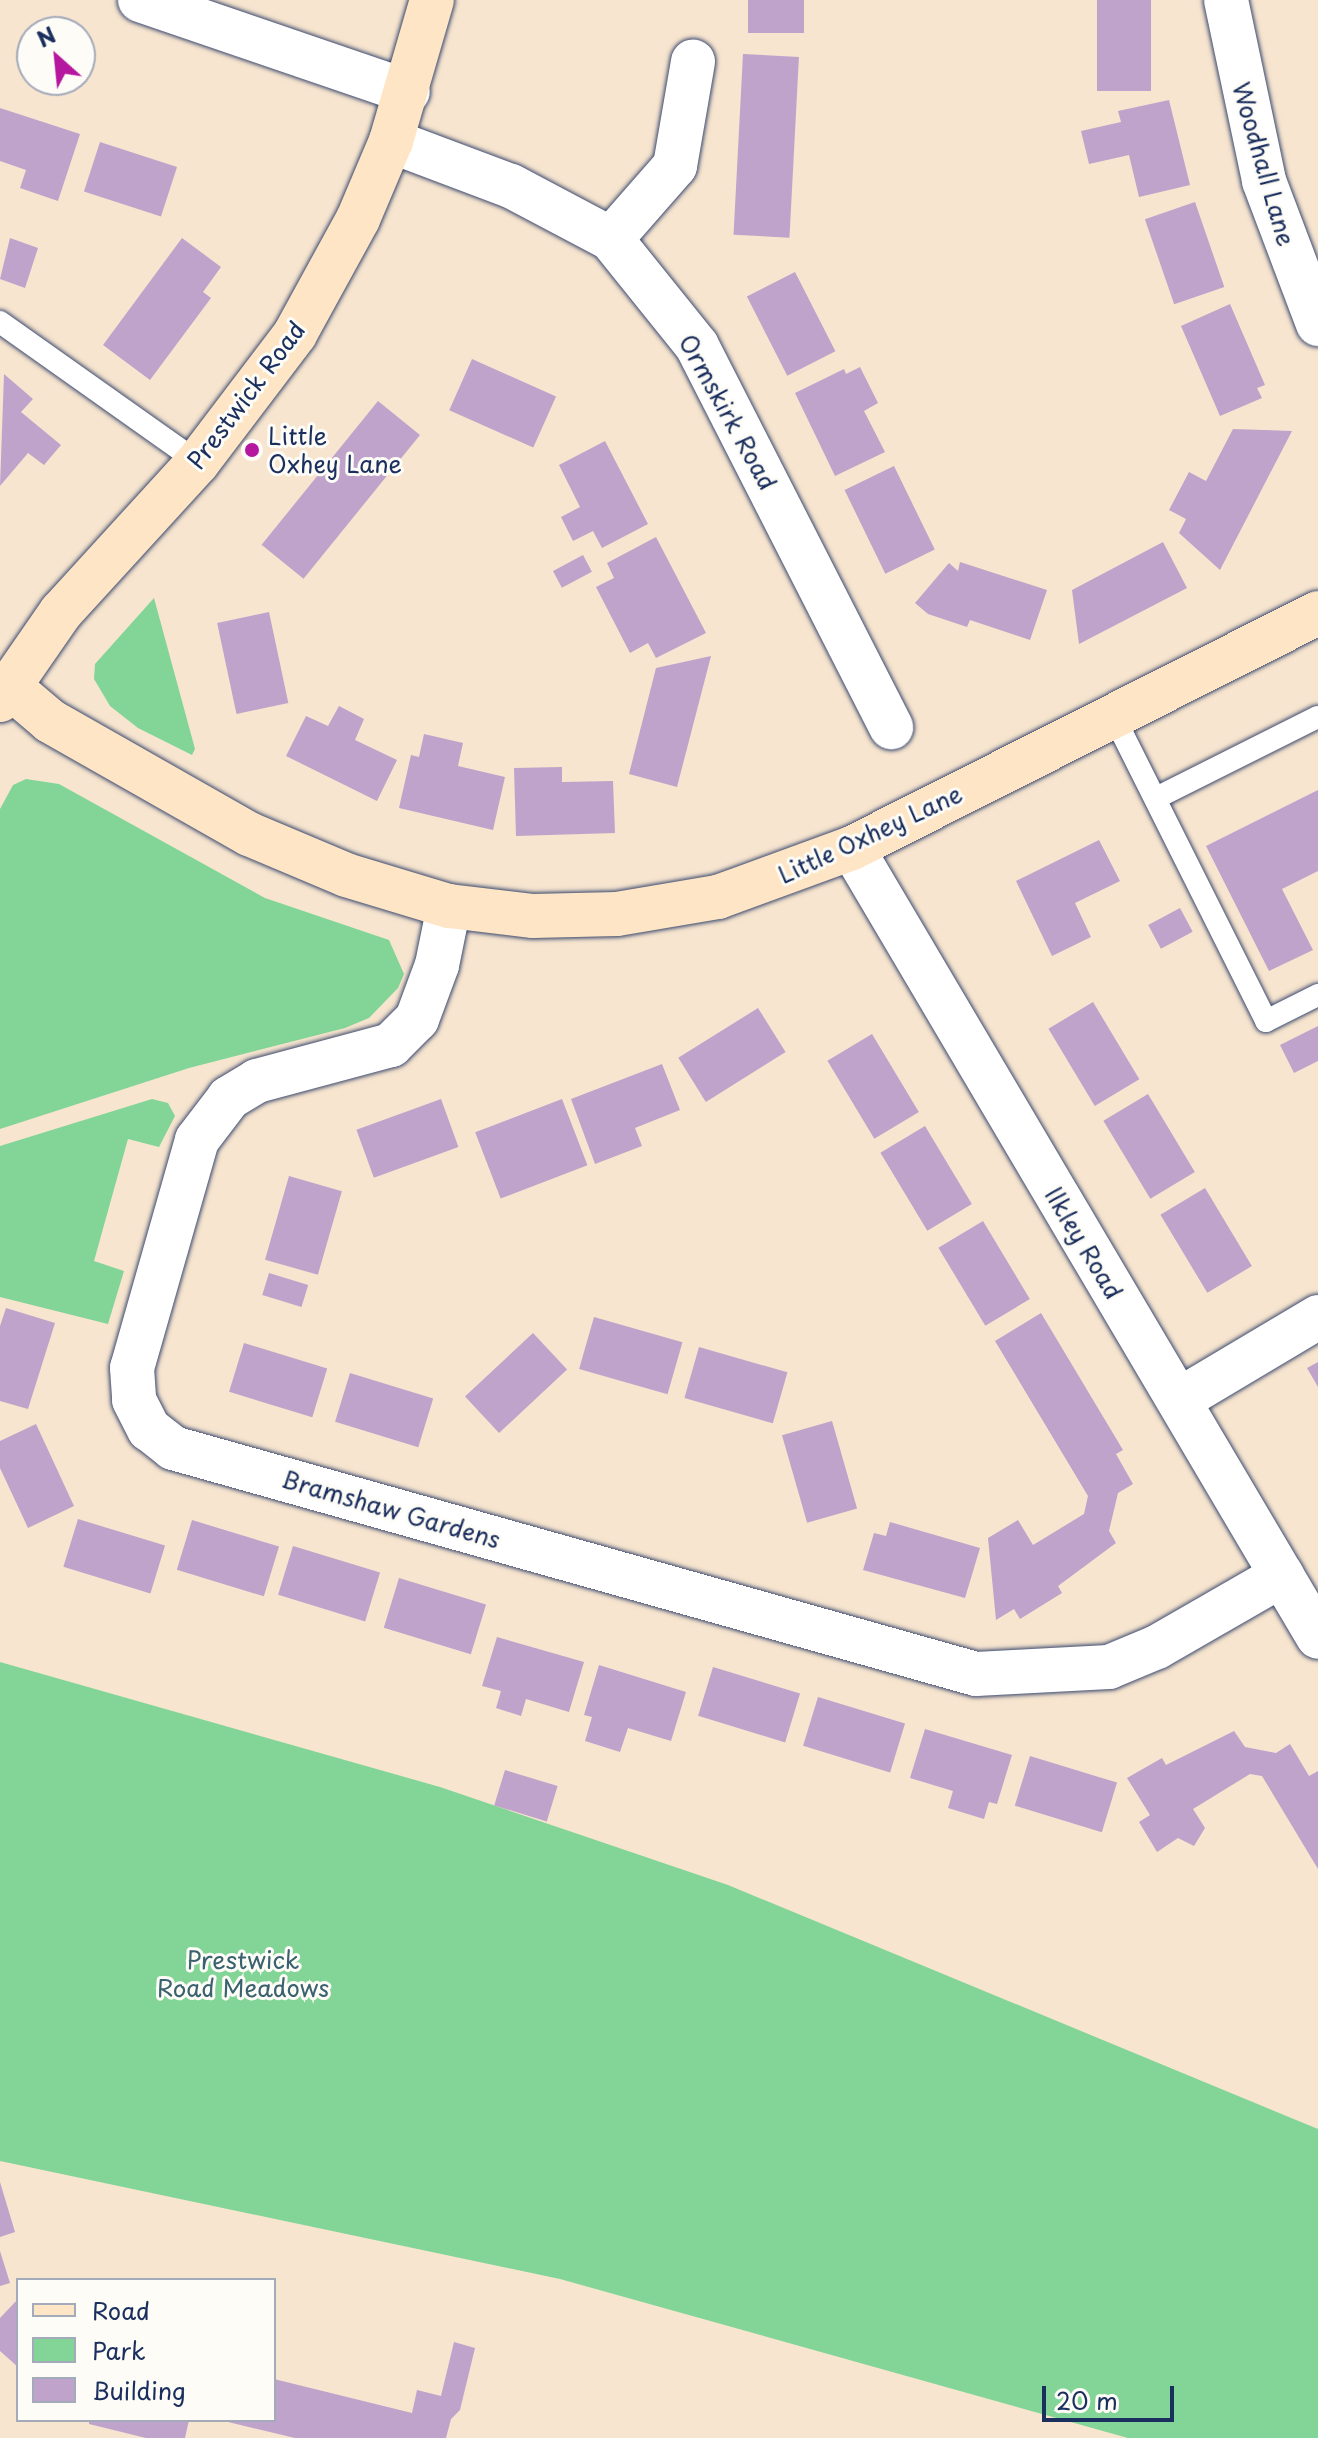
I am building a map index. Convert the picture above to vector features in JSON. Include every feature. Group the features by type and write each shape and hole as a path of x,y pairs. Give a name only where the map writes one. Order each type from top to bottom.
{"main road":[{"name":"Prestwick Road","path":"4,693 61,612 198,462 295,334 358,219 391,141 408,92 432,0"},
{"name":"Little Oxhey Lane","path":"4,693 249,834 346,875 449,906 533,916 617,914 718,897 852,848 1318,613"}],"street":[{"path":"140,0 408,92"},
{"name":"Woodhall Lane","path":"1226,0 1264,181 1308,279 1318,324"},
{"path":"611,239 675,166 693,62"},
{"name":"Ormskirk Road","path":"391,141 511,186 611,239 697,346 891,727"},
{"name":"Ilkley Road","path":"852,848 1318,1637"},
{"name":"Bramshaw Gardens","path":"449,906 437,965 417,1019 391,1045 257,1081 229,1098 197,1140 132,1368 134,1400 149,1429 173,1448 976,1674 1109,1667 1157,1647 1282,1575"},
{"path":"1179,1400 1318,1317"}],"lane":[{"path":"0,322 198,462"},
{"path":"1113,715 1266,1021 1318,995"},
{"path":"1156,798 1318,717"}],"green space":[{"path":"154,598 195,749 192,755 138,728 110,706 94,679 95,664"},
{"path":"26,779 59,784 265,898 389,940 404,974 398,988 369,1018 345,1028 189,1068 0,1129 0,809 13,785"},
{"path":"152,1099 168,1103 175,1116 159,1147 128,1139 94,1261 124,1271 108,1324 0,1297 0,1146"},
{"name":"Prestwick Road Meadows","path":"0,1662 440,1787 728,1885 1318,2129 1318,2438 1128,2438 560,2279 0,2161"}],"building":[{"path":"748,0 804,0 804,33 748,33"},
{"path":"1097,0 1151,0 1151,91 1097,91"},
{"path":"743,54 799,57 789,238 734,235"},
{"path":"1169,100 1190,185 1139,197 1129,155 1089,164 1081,131 1121,122 1118,111"},
{"path":"0,108 80,134 58,201 20,188 26,170 0,161"},
{"path":"100,142 177,167 161,216 84,191"},
{"path":"1195,202 1224,287 1174,304 1145,219"},
{"path":"10,238 38,248 25,288 0,279"},
{"path":"182,238 221,267 203,292 211,298 150,380 103,345"},
{"path":"795,272 835,351 787,376 747,297"},
{"path":"1230,304 1265,385 1257,388 1262,398 1220,416 1181,326"},
{"path":"472,359 556,396 533,448 449,410"},
{"path":"860,367 878,403 864,411 885,452 835,476 795,393 844,369 846,374"},
{"path":"4,374 33,399 21,412 61,445 44,465 28,453 0,486"},
{"path":"378,401 420,435 304,579 262,545"},
{"path":"1233,429 1292,431 1220,570 1179,533 1186,519 1169,510 1189,472 1206,481"},
{"path":"605,441 648,524 602,548 593,531 573,541 561,517 580,507 559,465"},
{"path":"894,466 935,550 885,574 845,490"},
{"path":"656,537 706,633 656,658 648,643 630,653 596,587 614,578 607,563"},
{"path":"1163,542 1187,588 1079,644 1072,590"},
{"path":"583,555 592,572 562,588 553,571"},
{"path":"960,562 1047,590 1030,640 970,620 967,627 928,614 915,603 949,563 958,571"},
{"path":"269,612 288,703 236,714 217,623"},
{"path":"711,656 677,787 629,774 656,668"},
{"path":"339,706 364,719 355,740 397,760 377,801 286,756 306,716 328,726"},
{"path":"424,734 463,743 458,766 505,777 493,830 399,808 411,755 419,757"},
{"path":"562,767 562,782 613,781 615,833 516,836 514,768"},
{"path":"1318,790 1318,871 1282,889 1313,950 1269,971 1206,846"},
{"path":"1099,840 1120,881 1075,903 1091,937 1052,956 1016,881"},
{"path":"1180,908 1193,932 1161,949 1148,925"},
{"path":"1093,1002 1139,1079 1095,1106 1048,1029"},
{"path":"758,1008 786,1052 706,1102 678,1058"},
{"path":"1318,1026 1318,1061 1294,1073 1280,1045"},
{"path":"872,1034 919,1112 874,1139 827,1061"},
{"path":"662,1064 680,1110 635,1128 642,1146 595,1164 571,1099"},
{"path":"1148,1094 1195,1172 1150,1199 1103,1121"},
{"path":"441,1099 458,1147 374,1178 356,1130"},
{"path":"562,1099 587,1165 501,1199 475,1132"},
{"path":"925,1126 972,1204 927,1231 880,1153"},
{"path":"289,1176 342,1191 318,1275 265,1260"},
{"path":"1205,1188 1252,1266 1207,1293 1160,1215"},
{"path":"983,1221 1030,1299 985,1326 938,1248"},
{"path":"269,1273 308,1285 301,1307 262,1295"},
{"path":"6,1308 55,1323 28,1409 0,1401 0,1326"},
{"path":"1041,1313 1123,1450 1116,1454 1133,1484 1118,1493 1109,1531 1116,1543 1058,1586 1062,1593 1020,1619 1014,1609 996,1620 988,1538 1018,1520 1033,1545 1084,1514 1088,1496 995,1341"},
{"path":"594,1317 682,1342 668,1394 579,1369"},
{"path":"533,1333 567,1370 499,1433 465,1396"},
{"path":"244,1343 327,1368 312,1417 229,1392"},
{"path":"699,1347 787,1372 773,1423 684,1398"},
{"path":"1318,1362 1318,1387 1307,1368"},
{"path":"350,1373 433,1398 418,1447 335,1422"},
{"path":"832,1421 857,1508 807,1523 782,1435"},
{"path":"36,1424 74,1506 28,1528 0,1468 0,1441"},
{"path":"78,1519 165,1546 150,1593 63,1567"},
{"path":"192,1520 279,1547 264,1596 177,1570"},
{"path":"890,1522 980,1548 965,1598 863,1570 874,1533 886,1536"},
{"path":"293,1546 380,1573 365,1621 278,1595"},
{"path":"399,1578 486,1605 471,1654 384,1628"},
{"path":"497,1637 584,1662 569,1712 526,1699 521,1716 496,1708 501,1691 482,1686"},
{"path":"599,1665 686,1692 671,1741 628,1728 620,1752 585,1741 592,1717 584,1715"},
{"path":"713,1667 800,1694 785,1742 698,1716"},
{"path":"818,1697 905,1724 890,1772 803,1746"},
{"path":"925,1729 1012,1755 997,1804 989,1802 984,1819 948,1808 953,1791 910,1778"},
{"path":"1234,1731 1245,1747 1276,1753 1290,1744 1309,1776 1318,1771 1318,1869 1262,1776 1250,1774 1193,1809 1205,1828 1194,1846 1178,1838 1157,1852 1139,1822 1150,1815 1127,1778 1162,1758 1166,1765"},
{"path":"1030,1756 1117,1783 1102,1832 1015,1806"},
{"path":"505,1770 558,1786 547,1821 494,1805"},
{"path":"0,2182 15,2232 0,2237"},
{"path":"0,2251 10,2283 0,2286"},
{"path":"16,2301 16,2365 0,2351 0,2318"},
{"path":"454,2342 475,2348 460,2410 451,2419 446,2438 295,2438 228,2422 276,2422 276,2379 412,2413 417,2390 441,2396"},
{"path":"189,2422 185,2438 146,2438 89,2424"}],"place":[{"name":"Little Oxhey Lane","path":"252,450"}]}
